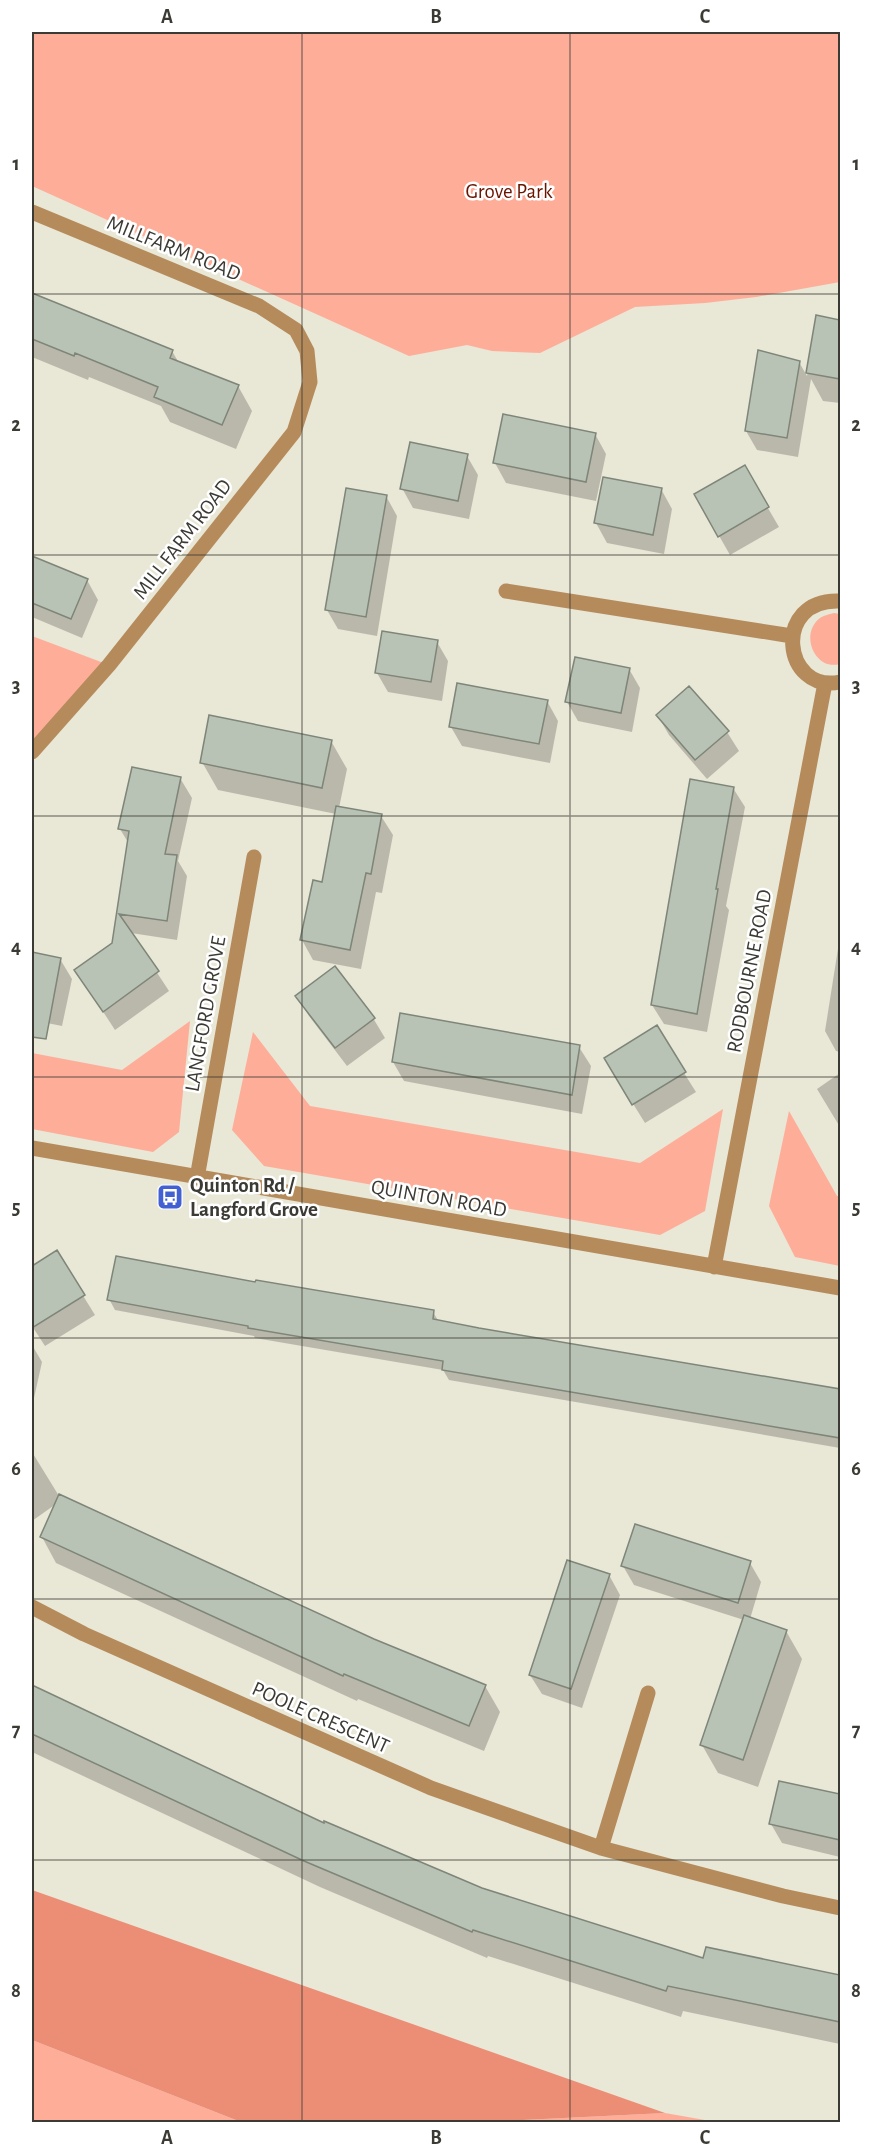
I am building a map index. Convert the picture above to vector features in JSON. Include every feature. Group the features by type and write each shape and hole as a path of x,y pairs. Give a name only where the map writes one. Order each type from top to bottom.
{"street":[{"name":"MILLFARM ROAD","path":"32,212 260,306 296,330"},
{"name":"MILL FARM ROAD","path":"32,752 109,665 294,432 310,382 308,351 296,330"},
{"path":"506,591 792,636 796,622 804,612 816,604 840,601"},
{"name":"RODBOURNE ROAD","path":"714,1267 833,682 813,678 803,670 792,648 792,636"},
{"name":"LANGFORD GROVE","path":"197,1178 254,857"},
{"name":"QUINTON ROAD","path":"32,1148 840,1288"},
{"name":"POOLE CRESCENT","path":"32,1607 84,1634 431,1788 601,1848 783,1896 840,1908"},
{"path":"601,1848 648,1693"}],"green space":[{"name":"Grove Park","path":"32,32 840,32 840,282 756,297 635,307 540,353 492,351 467,345 409,356 32,186"},
{"path":"834,613 840,614 840,664 831,665 817,657 813,650 811,633 820,618"},
{"path":"32,636 109,665 32,752"},
{"path":"190,1021 179,1132 153,1152 32,1129 32,1053 122,1070"},
{"path":"253,1032 310,1106 640,1163 723,1109 705,1211 660,1235 264,1166 232,1130"},
{"path":"789,1111 837,1196 840,1196 840,1266 795,1257 769,1206"},
{"path":"32,2040 241,2122 32,2122"},
{"path":"665,2113 716,2122 484,2122"}],"shaded area":[{"path":"32,1890 665,2113 484,2122 241,2122 32,2040"}],"building":[{"path":"32,293 173,350 170,358 239,385 222,425 154,397 158,387 75,353 74,356 32,339"},
{"path":"816,315 840,320 840,379 806,373"},
{"path":"758,350 800,361 787,438 745,431"},
{"path":"503,414 596,433 586,482 493,463"},
{"path":"410,442 468,454 458,501 400,489"},
{"path":"745,465 769,507 718,537 694,494"},
{"path":"603,477 662,488 653,535 594,523"},
{"path":"346,488 387,495 366,617 325,610"},
{"path":"32,556 88,579 71,619 32,603"},
{"path":"382,631 438,640 431,682 375,673"},
{"path":"575,657 630,668 621,713 565,702"},
{"path":"457,683 548,700 539,744 449,727"},
{"path":"689,686 729,731 695,760 656,715"},
{"path":"209,715 332,740 322,788 200,763"},
{"path":"132,767 181,777 165,854 177,855 167,921 119,914 159,971 103,1012 74,970 112,943 129,831 118,829"},
{"path":"690,779 734,787 697,1014 651,1005"},
{"path":"336,806 382,814 371,874 366,873 350,950 300,940 313,880 322,882"},
{"path":"32,952 61,958 46,1039 32,1037"},
{"path":"335,966 375,1018 335,1048 295,996"},
{"path":"400,1013 580,1045 572,1095 392,1062"},
{"path":"657,1025 686,1072 632,1105 604,1058"},
{"path":"57,1250 85,1295 32,1328 32,1266"},
{"path":"116,1256 255,1282 256,1280 434,1310 433,1319 479,1328 840,1389 840,1438 442,1370 443,1361 248,1328 248,1326 107,1300"},
{"path":"59,1494 374,1639 486,1685 469,1726 344,1674 343,1676 40,1537"},
{"path":"635,1524 751,1561 738,1603 621,1566"},
{"path":"567,1560 610,1574 571,1689 529,1675"},
{"path":"744,1615 787,1630 743,1760 700,1745"},
{"path":"32,1685 324,1823 324,1821 482,1888 703,1958 706,1947 840,1975 840,2022 668,1986 666,1991 473,1930 472,1932 304,1861 32,1734"},
{"path":"779,1781 840,1794 840,1840 769,1824"}],"place":[{"name":"Quinton Rd / Langford Grove","path":"170,1197"}]}
